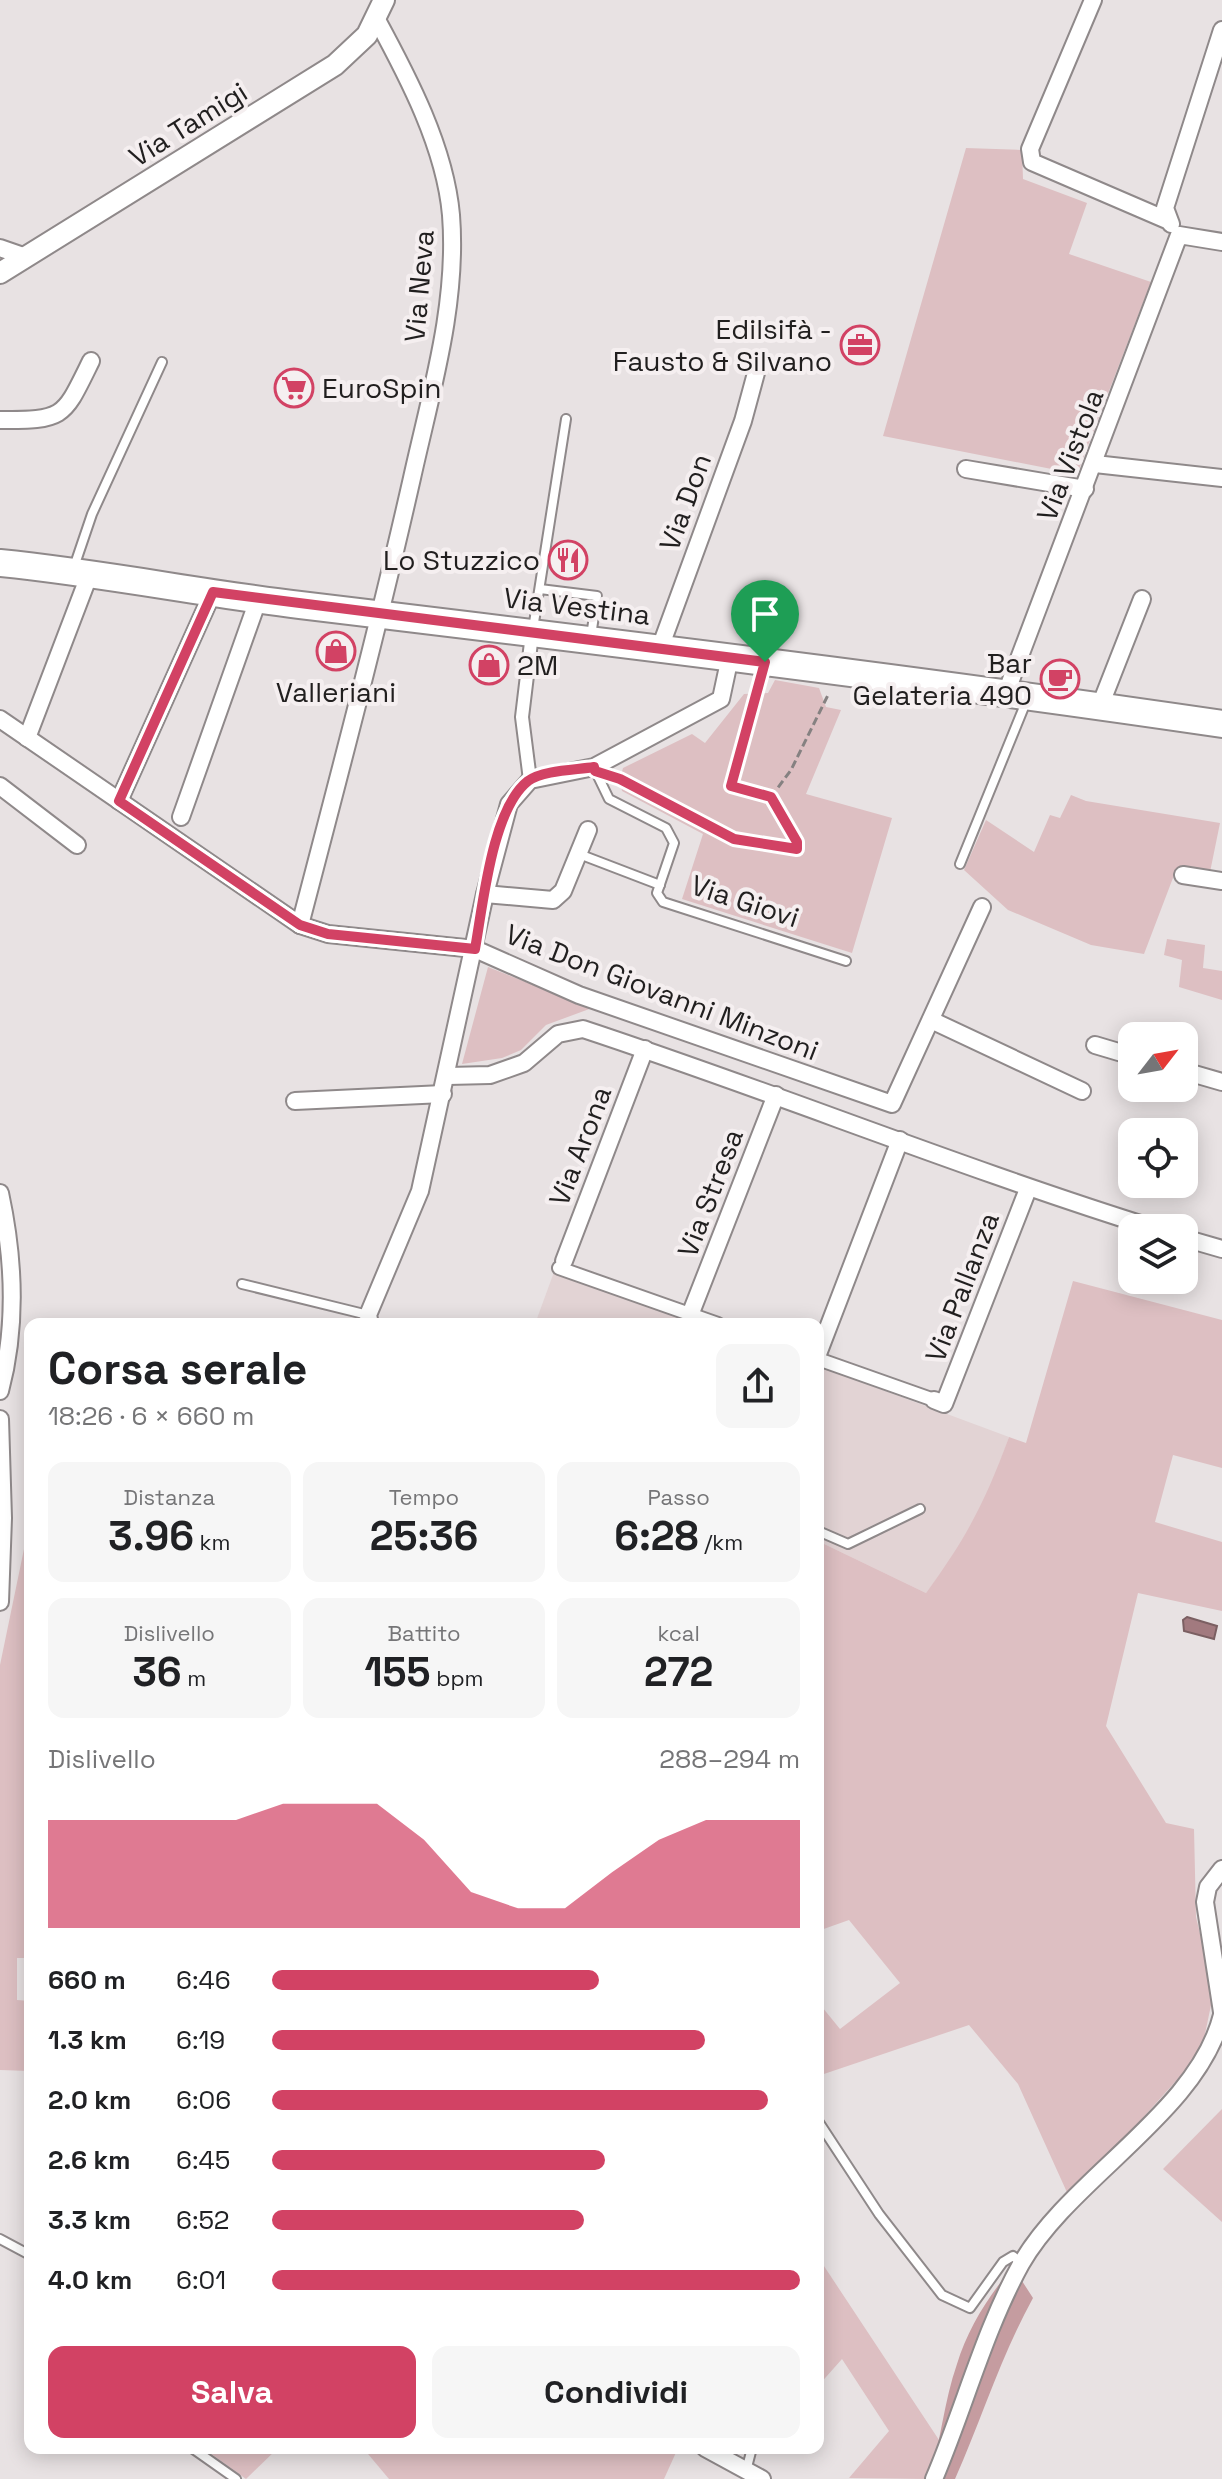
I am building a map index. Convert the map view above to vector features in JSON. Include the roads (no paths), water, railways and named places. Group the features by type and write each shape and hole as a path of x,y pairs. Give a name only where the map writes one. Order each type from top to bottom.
{"main road":[{"name":"Via Vestina","path":"0,563 81,571 258,600 1018,694 1222,724"}],"street":[{"path":"1093,0 1030,149 1032,162 1169,221"},
{"name":"Via Tamigi","path":"0,273 326,72 359,45 380,9"},
{"name":"Via Neva","path":"300,925 381,615 444,336 452,245 448,193 437,155 380,9"},
{"path":"1222,30 1165,208 1169,221 1179,235 1222,242"},
{"path":"1202,239 1222,230"},
{"name":"Via Vistola","path":"1018,694 1085,489 1179,235"},
{"path":"0,248 26,257"},
{"path":"0,420 45,420 58,415 71,402 91,361"},
{"name":"Via Don","path":"660,648 743,421 756,373"},
{"path":"1095,464 1222,478"},
{"path":"966,469 1085,489"},
{"path":"27,738 81,571"},
{"path":"119,801 213,592"},
{"path":"1100,706 1142,599"},
{"path":"181,817 258,600"},
{"path":"530,780 522,717 532,634"},
{"path":"367,1318 420,1191 448,1076 485,894 509,804 530,780 595,769 721,699 730,657"},
{"name":"Via Don Giovanni Minzoni","path":"0,719 300,925 328,934 475,949 579,995 892,1104 982,907"},
{"path":"0,786 77,845"},
{"path":"485,894 553,900 563,891 588,830"},
{"path":"1183,875 1222,881"},
{"path":"931,1020 1082,1091"},
{"path":"448,1076 490,1075 524,1063 558,1034 583,1029 776,1095 1028,1189 1118,1217"},
{"path":"1095,1045 1118,1052"},
{"name":"Via Arona","path":"561,1265 645,1049"},
{"path":"1198,1075 1222,1082"},
{"path":"295,1101 443,1094"},
{"name":"Via Stresa","path":"692,1312 776,1095"},
{"path":"824,1340 900,1140"},
{"name":"Via Pallanza","path":"939,1402 1028,1189"},
{"path":"0,1193 9,1242 12,1294 11,1328 0,1391"},
{"path":"1198,1242 1222,1249"},
{"path":"561,1265 705,1318"},
{"path":"824,1358 939,1402"},
{"path":"0,1419 3,1518 0,1602"},
{"path":"934,2479 1022,2263 1062,2213 1193,2074 1216,2039 1222,2014 1205,1902 1208,1887 1222,1869"},
{"path":"715,2454 762,2479"}],"lane":[{"path":"81,571 92,514 162,362"},
{"path":"532,634 566,419"},
{"path":"540,589 597,596 591,641"},
{"path":"960,864 1018,694"},
{"name":"Via Giovi","path":"595,769 609,799 672,835 674,843 657,893 663,902 846,961"},
{"path":"578,854 660,885"},
{"path":"242,1284 356,1318"},
{"path":"824,1534 848,1544 920,1509"},
{"path":"824,2130 879,2214 942,2295 970,2308 1003,2262 1013,2256 1022,2263"},
{"path":"0,2239 24,2252"},
{"path":"201,2454 236,2479"},
{"path":"745,2472 750,2454"}],"place":[{"name":"Edilsifà - Fausto & Silvano","path":"860,345"},
{"name":"EuroSpin","path":"294,388"},
{"name":"Lo Stuzzico","path":"568,560"},
{"name":"Valleriani","path":"336,651"},
{"name":"2M","path":"489,665"},
{"name":"Bar Gelateria 490","path":"1060,679"}]}
